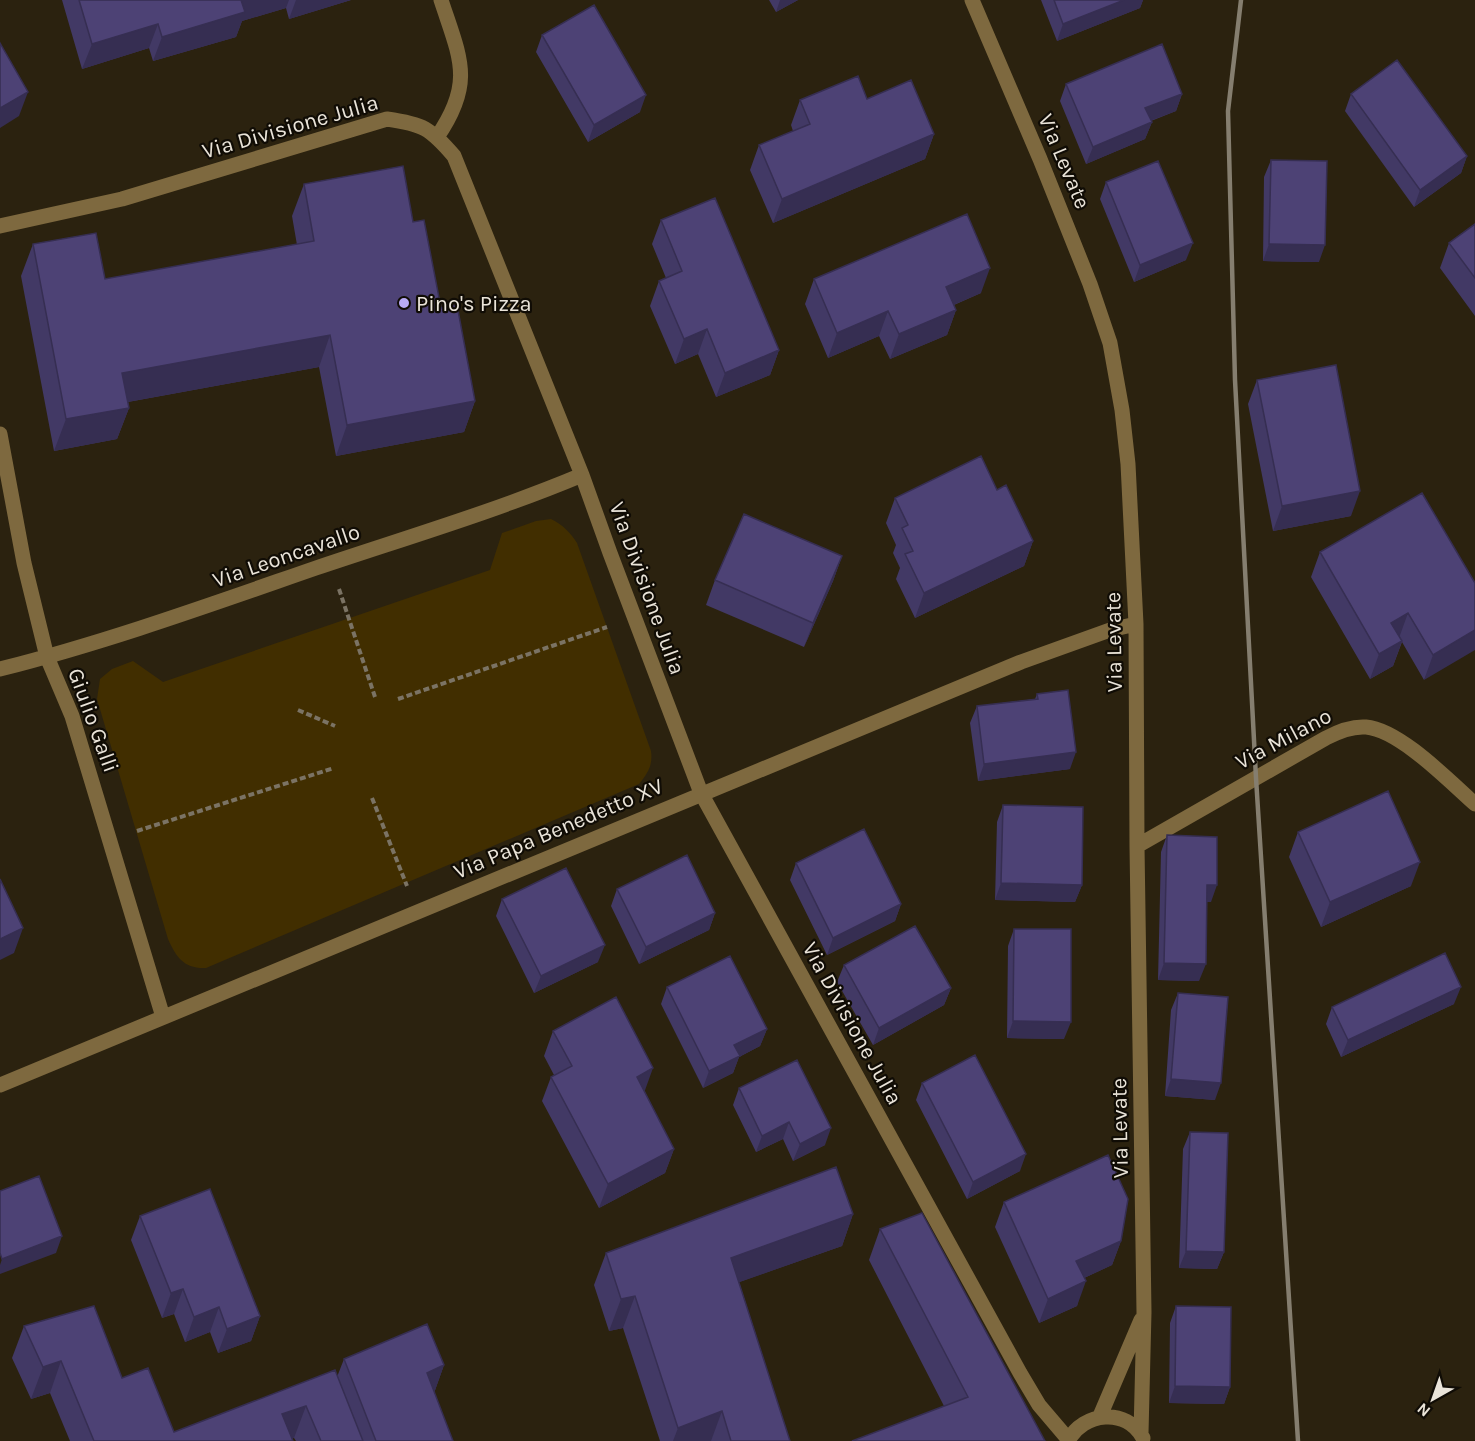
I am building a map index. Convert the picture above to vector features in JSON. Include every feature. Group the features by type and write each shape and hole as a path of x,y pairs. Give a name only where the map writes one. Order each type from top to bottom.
{"street":[{"path":"437,137 451,116 459,95 462,72 441,0"},
{"name":"Via Levate","path":"972,0 1076,247 1110,343 1119,387 1128,464 1136,624 1144,1312 1143,1437"},
{"name":"Via Divisione Julia","path":"0,226 122,199 387,119 415,123 437,137 454,156 582,475 701,793 1020,1373 1039,1405 1068,1440"},
{"name":"Giulio Galli","path":"0,434 24,563 47,657 72,716 164,1017"},
{"name":"Via Leoncavallo","path":"0,669 47,657 330,564 503,506 582,475"},
{"name":"Via Papa Benedetto XV","path":"0,1085 1021,662 1110,630 1136,624"},
{"name":"Via Milano","path":"1137,846 1326,738 1350,728 1366,727 1382,731 1397,739 1475,804"},
{"name":"Via Levate","path":"1100,1416 1144,1312"},
{"path":"1068,1440 1077,1428 1100,1416 1123,1419 1143,1437"}],"path":[{"path":"330,564 375,697"},
{"path":"398,699 634,617"},
{"path":"298,710 335,726"},
{"path":"110,839 333,768"},
{"path":"372,798 417,911"}],"shaded area":[{"path":"551,519 566,529 577,543 651,751 649,769 639,784 206,968 198,968 182,961 168,939 97,699 100,679 112,669 133,661 163,682 490,570 502,533 536,521"}],"building":[{"path":"79,0 241,0 245,12 162,37 158,24 92,44"},
{"path":"1054,0 1124,0 1063,24"},
{"path":"594,5 646,95 594,125 542,35"},
{"path":"0,43 28,92 0,108"},
{"path":"1162,44 1182,94 1145,108 1152,122 1093,147 1066,84"},
{"path":"1397,60 1467,156 1420,190 1351,94"},
{"path":"858,76 867,99 911,80 934,134 782,199 759,145 810,124 800,100"},
{"path":"1271,160 1327,161 1325,245 1269,244"},
{"path":"1158,161 1193,243 1140,265 1106,182"},
{"path":"403,166 413,222 424,220 441,308 457,305 475,401 347,425 330,335 122,373 129,408 66,419 33,244 96,233 105,279 314,241 304,184"},
{"path":"715,198 779,350 725,373 707,329 684,339 659,281 682,271 661,220"},
{"path":"967,214 990,268 946,287 956,310 899,334 888,311 837,333 814,279"},
{"path":"1475,224 1475,278 1449,243"},
{"path":"1336,365 1360,491 1282,506 1257,380"},
{"path":"981,456 997,490 1006,485 1033,541 924,593 905,554 913,551 902,528 908,525 895,498"},
{"path":"1422,493 1475,583 1475,630 1433,655 1408,613 1391,623 1402,641 1379,654 1320,552"},
{"path":"744,514 842,556 813,623 715,580"},
{"path":"1068,690 1076,752 984,764 977,706 1038,699 1037,694"},
{"path":"1388,791 1420,862 1330,902 1298,832"},
{"path":"1003,805 1083,807 1082,885 1001,883"},
{"path":"864,829 901,904 833,938 796,863"},
{"path":"1167,835 1217,837 1217,885 1207,885 1206,964 1164,963"},
{"path":"687,855 715,913 646,947 617,889"},
{"path":"566,868 605,945 541,976 502,899"},
{"path":"0,879 23,928 0,939"},
{"path":"915,926 951,988 879,1028 844,965"},
{"path":"1014,929 1071,929 1071,1022 1013,1021"},
{"path":"1445,953 1461,987 1348,1040 1332,1007"},
{"path":"730,956 767,1029 734,1045 740,1056 709,1071 667,987"},
{"path":"1178,993 1228,997 1221,1083 1171,1079"},
{"path":"616,997 653,1068 637,1077 674,1149 608,1184 551,1077 572,1066 553,1031"},
{"path":"975,1055 1026,1154 973,1182 922,1083"},
{"path":"797,1060 831,1128 800,1144 789,1122 762,1136 739,1088"},
{"path":"1190,1132 1228,1133 1224,1252 1186,1251"},
{"path":"1108,1155 1128,1199 1121,1241 1076,1261 1086,1281 1048,1299 1004,1202"},
{"path":"836,1167 853,1214 731,1258 790,1441 731,1441 722,1411 678,1428 635,1296 621,1299 606,1253"},
{"path":"39,1176 62,1236 2,1259 0,1253 0,1191"},
{"path":"210,1189 260,1316 227,1329 219,1307 194,1317 183,1289 171,1293 140,1216"},
{"path":"922,1213 1045,1441 852,1441 968,1397 880,1229"},
{"path":"94,1306 122,1378 148,1368 174,1432 335,1370 363,1441 321,1441 306,1406 282,1414 293,1441 94,1441 61,1361 43,1367 24,1326"},
{"path":"1176,1306 1231,1307 1230,1387 1175,1386"},
{"path":"427,1324 444,1365 427,1373 453,1441 376,1441 344,1359"}],"railway":[{"path":"1241,0 1228,111 1235,380 1256,778 1298,1441"}],"place":[{"name":"Pino's Pizza","path":"404,303"}]}
